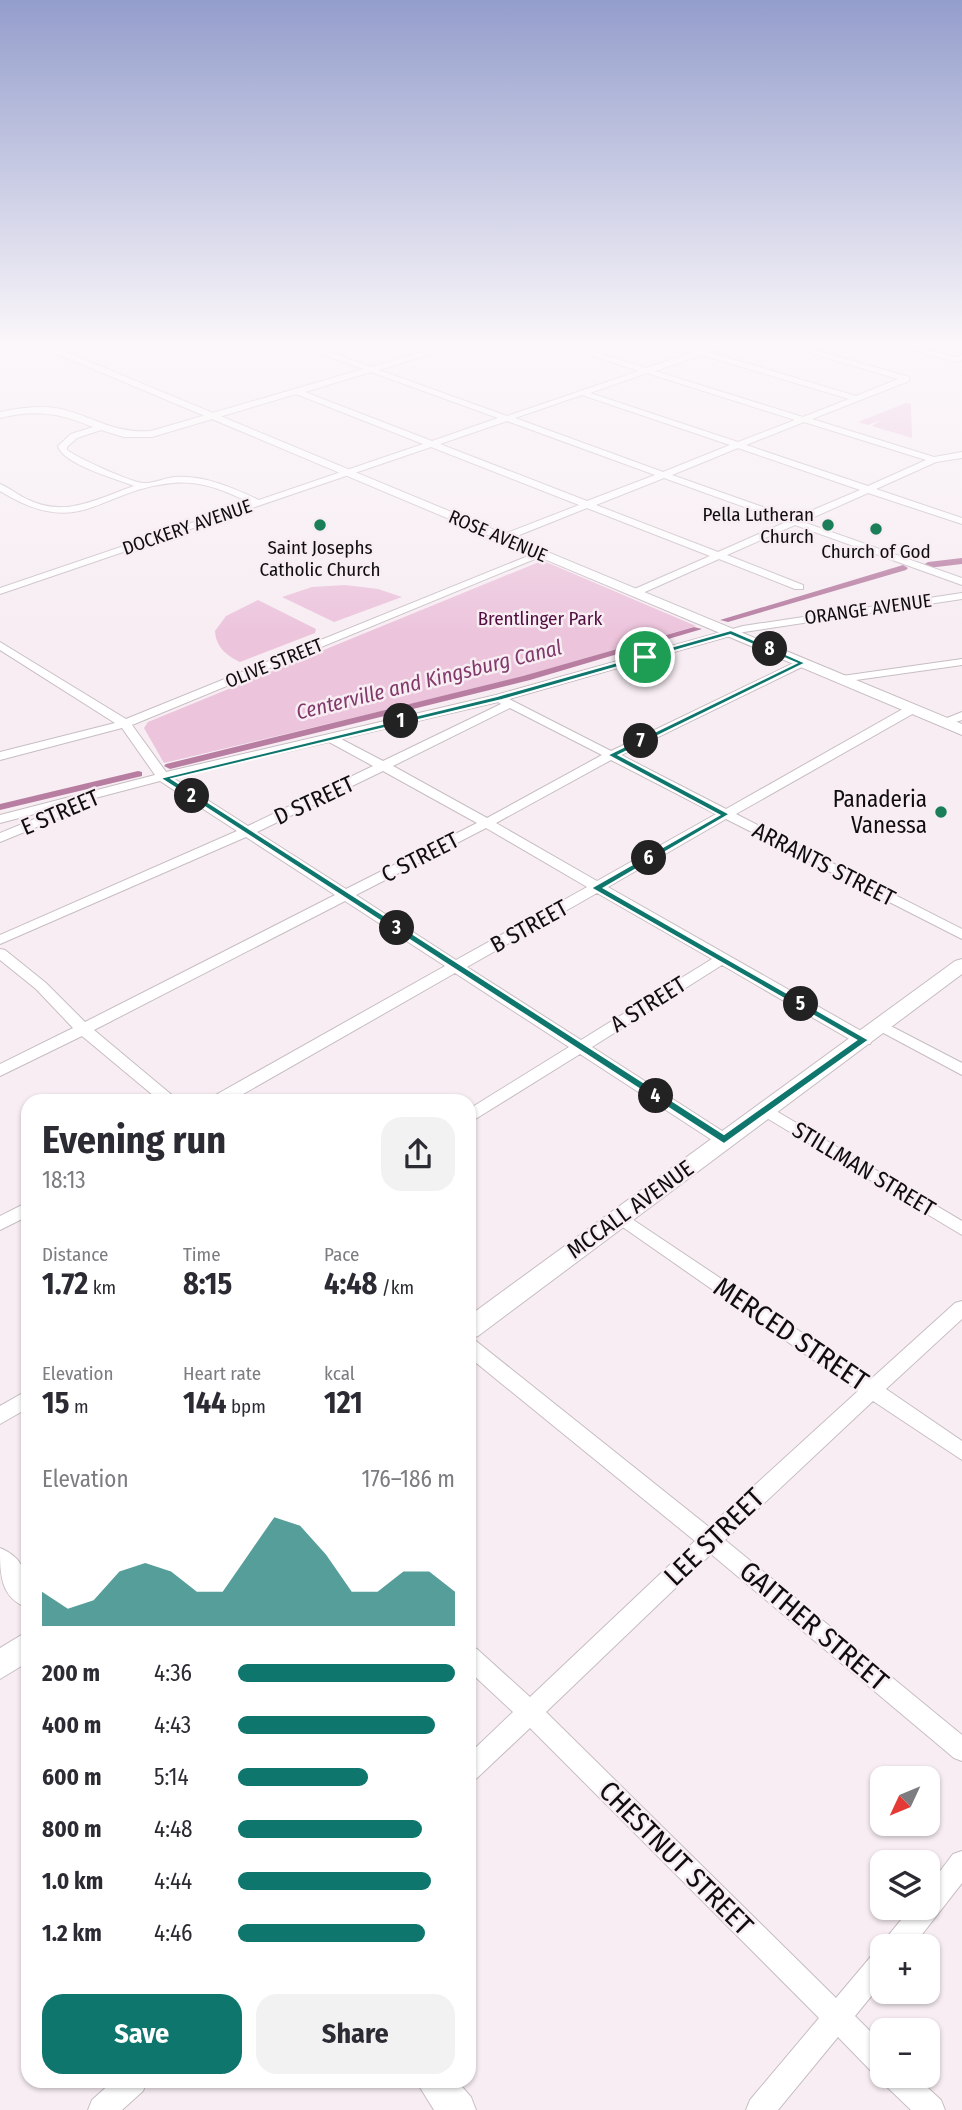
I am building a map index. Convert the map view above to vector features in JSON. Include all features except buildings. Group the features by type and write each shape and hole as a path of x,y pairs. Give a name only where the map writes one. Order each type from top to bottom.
{"street":[{"path":"68,440 62,446 63,451 74,458 145,487"},
{"name":"ROSE AVENUE","path":"270,440 962,730"},
{"path":"424,440 799,587"},
{"name":"DOCKERY AVENUE","path":"0,591 443,440"},
{"path":"573,440 962,582"},
{"path":"723,440 962,522"},
{"path":"503,538 753,440"},
{"path":"872,440 934,460"},
{"path":"634,593 934,460 962,455"},
{"path":"0,486 29,505 60,510 97,505 172,480 219,485 259,503"},
{"name":"OLIVE STREET","path":"0,756 125,724 542,554"},
{"name":"ORANGE AVENUE","path":"0,819 119,787 504,701 731,633 807,617 962,596"},
{"path":"0,645 125,724 164,778 724,1140"},
{"path":"842,679 962,662"},
{"name":"C STREET","path":"0,1071 485,824 612,755 802,663"},
{"name":"ARRANTS STREET","path":"504,701 962,935"},
{"name":"D STREET","path":"0,940 247,832 383,768 504,701"},
{"name":"B STREET","path":"230,1094 912,709"},
{"path":"943,722 962,716"},
{"path":"331,738 721,959 872,1033 962,1070"},
{"name":"E STREET","path":"0,838 119,787"},
{"path":"0,953 41,986 83,1029 163,1094"},
{"name":"A STREET","path":"476,1113 721,959"},
{"name":"MCCALL AVENUE","path":"476,1324 962,965"},
{"name":"STILLMAN STREET","path":"766,1110 962,1229"},
{"path":"0,1224 21,1212"},
{"name":"MERCED STREET","path":"620,1217 962,1452"},
{"name":"LEE STREET","path":"476,1764 872,1389 962,1308"},
{"name":"GAITHER STREET","path":"476,1352 711,1541 962,1750"},
{"path":"0,1416 21,1402"},
{"path":"0,1561 21,1586"},
{"path":"0,1665 21,1649"},
{"name":"CHESTNUT STREET","path":"476,1662 531,1713 870,2050"},
{"path":"940,1891 962,1863"},
{"path":"906,1934 917,1920"},
{"path":"760,2110 870,1978"},
{"path":"102,2110 126,2088"},
{"path":"440,2088 458,2110"},
{"path":"908,2088 931,2110"}],"green space":[{"name":"Brentlinger Park","path":"539,562 546,562 696,626 507,681 164,763 144,728 148,722"},
{"path":"345,585 378,589 402,597 334,622 282,597 312,587"},
{"path":"258,600 316,629 315,633 240,662 220,646 215,631 226,616"}],"waterway":[{"name":"Centerville and Kingsburg Canal","path":"928,565 962,561"},
{"name":"Centerville and Kingsburg Canal","path":"725,620 903,568"},
{"name":"Centerville and Kingsburg Canal","path":"170,766 526,678 697,629"},
{"name":"Centerville and Kingsburg Canal","path":"0,807 138,774"}],"place":[{"name":"Saint Josephs Catholic Church","path":"320,525"},
{"name":"Pella Lutheran Church","path":"828,525"},
{"name":"Church of God","path":"876,529"},
{"name":"Panaderia Vanessa","path":"941,812"}],"route":[{"path":"731,633 802,663 612,755 726,814 596,888 864,1040 724,1140 164,778 499,698 645,657 731,633"}]}
